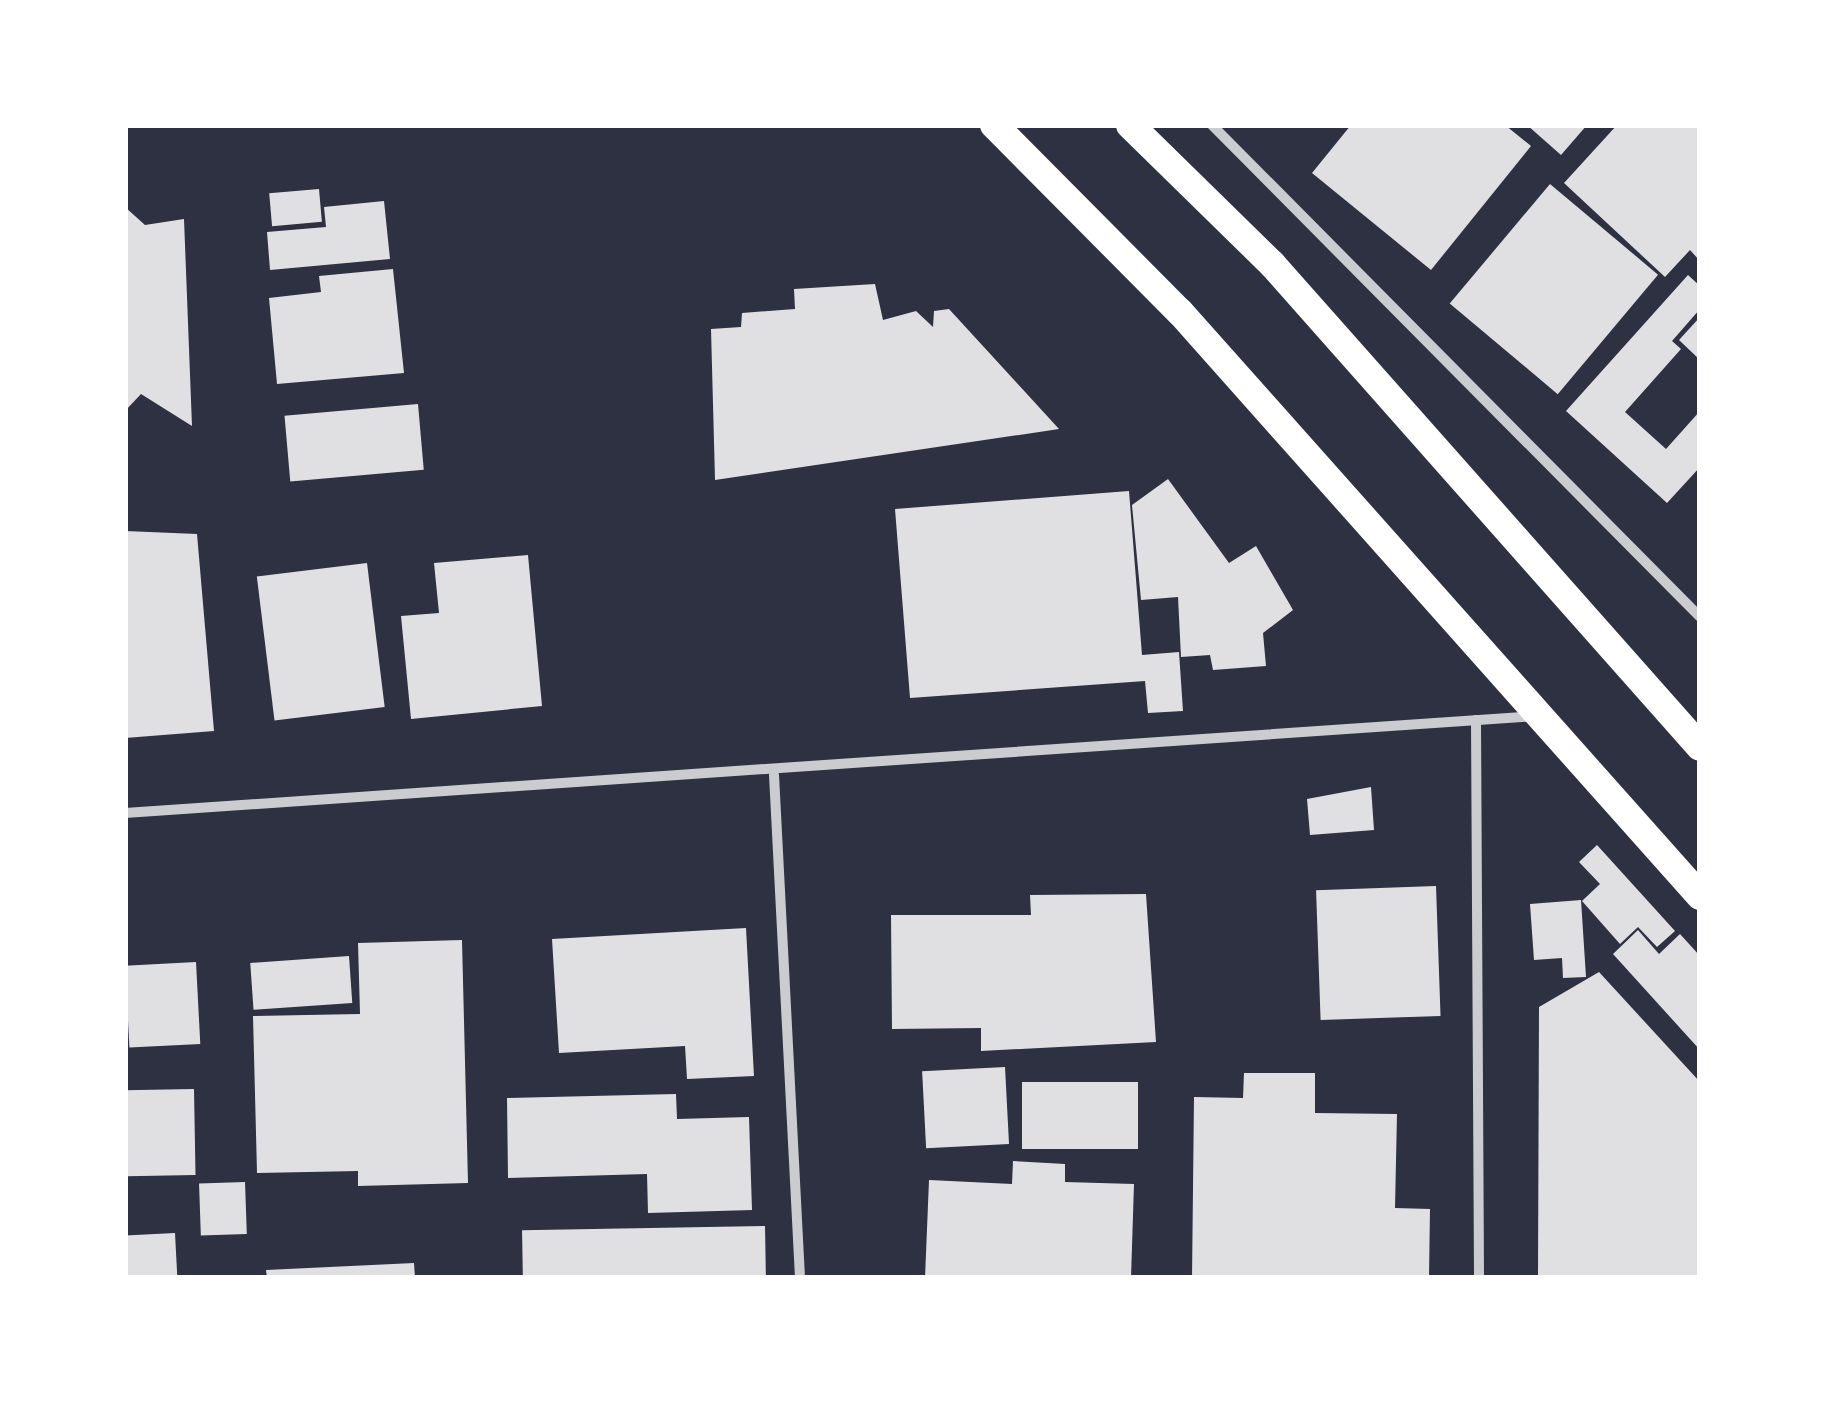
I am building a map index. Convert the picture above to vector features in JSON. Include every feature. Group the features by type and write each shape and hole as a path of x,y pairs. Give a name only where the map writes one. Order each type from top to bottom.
{"highway":[{"path":"994,125 1180,312 1700,896"},
{"path":"1130,125 1272,264 1700,747"}],"street":[{"path":"1212,125 1700,617"},
{"path":"125,813 774,775 1536,716"},
{"path":"1476,720 1479,1278"},
{"path":"774,775 800,1278"}],"building":[{"path":"1351,125 1505,125 1531,146 1431,270 1312,173"},
{"path":"1527,125 1587,125 1561,155"},
{"path":"1617,125 1700,125 1700,261 1690,250 1665,277 1564,183"},
{"path":"1550,184 1658,275 1558,394 1450,304"},
{"path":"319,189 322,222 272,226 269,193"},
{"path":"384,201 390,259 270,270 267,232 326,227 324,207"},
{"path":"125,207 145,225 184,219 192,426 141,394 125,411"},
{"path":"393,269 404,373 277,384 269,298 321,292 319,276"},
{"path":"1688,275 1700,286 1700,309 1672,341 1681,349 1625,412 1666,449 1700,411 1700,467 1667,503 1566,411"},
{"path":"875,284 883,320 916,311 933,327 934,311 949,309 1059,429 715,480 711,329 741,327 742,313 795,309 794,289"},
{"path":"1700,317 1700,360 1679,340"},
{"path":"418,404 424,470 290,481 285,416"},
{"path":"1168,479 1229,563 1256,546 1293,610 1263,633 1266,666 1213,670 1210,655 1181,657 1178,597 1141,600 1132,505"},
{"path":"1129,491 1142,655 1179,652 1183,711 1148,713 1145,681 910,698 895,509"},
{"path":"125,531 197,534 214,731 125,738"},
{"path":"528,555 542,706 411,719 401,616 439,613 434,563"},
{"path":"367,563 385,707 274,720 257,577"},
{"path":"1371,787 1374,830 1310,835 1307,799"},
{"path":"1597,845 1675,931 1657,947 1638,927 1620,944 1582,901 1600,884 1579,862"},
{"path":"1436,886 1441,1016 1321,1020 1316,890"},
{"path":"1146,894 1156,1042 981,1051 981,1028 892,1029 891,915 1031,915 1030,895"},
{"path":"1581,900 1586,977 1563,978 1562,958 1534,960 1530,904"},
{"path":"746,928 754,1076 687,1079 685,1046 559,1053 552,939"},
{"path":"1638,930 1659,954 1680,934 1700,956 1700,1050 1613,954"},
{"path":"462,940 468,1183 358,1186 358,1171 257,1173 253,1016 360,1014 358,943"},
{"path":"349,956 352,1003 254,1010 250,963"},
{"path":"196,962 200,1044 129,1048 125,966"},
{"path":"1599,972 1700,1082 1700,1278 1538,1278 1539,1007"},
{"path":"1005,1067 1009,1144 926,1148 922,1071"},
{"path":"1244,1073 1315,1073 1315,1113 1397,1114 1395,1208 1430,1209 1429,1278 1192,1278 1194,1097 1243,1098"},
{"path":"1022,1082 1138,1082 1138,1149 1022,1149"},
{"path":"194,1089 196,1175 127,1176 125,1090"},
{"path":"676,1094 677,1119 749,1117 752,1210 648,1213 647,1174 508,1178 507,1098"},
{"path":"1013,1161 1065,1164 1065,1182 1134,1184 1131,1278 925,1278 929,1180 1012,1184"},
{"path":"245,1182 247,1234 201,1236 199,1184"},
{"path":"765,1226 766,1278 523,1278 522,1230"},
{"path":"175,1233 177,1278 127,1278 125,1236"},
{"path":"414,1263 415,1278 267,1278 266,1270"}]}
